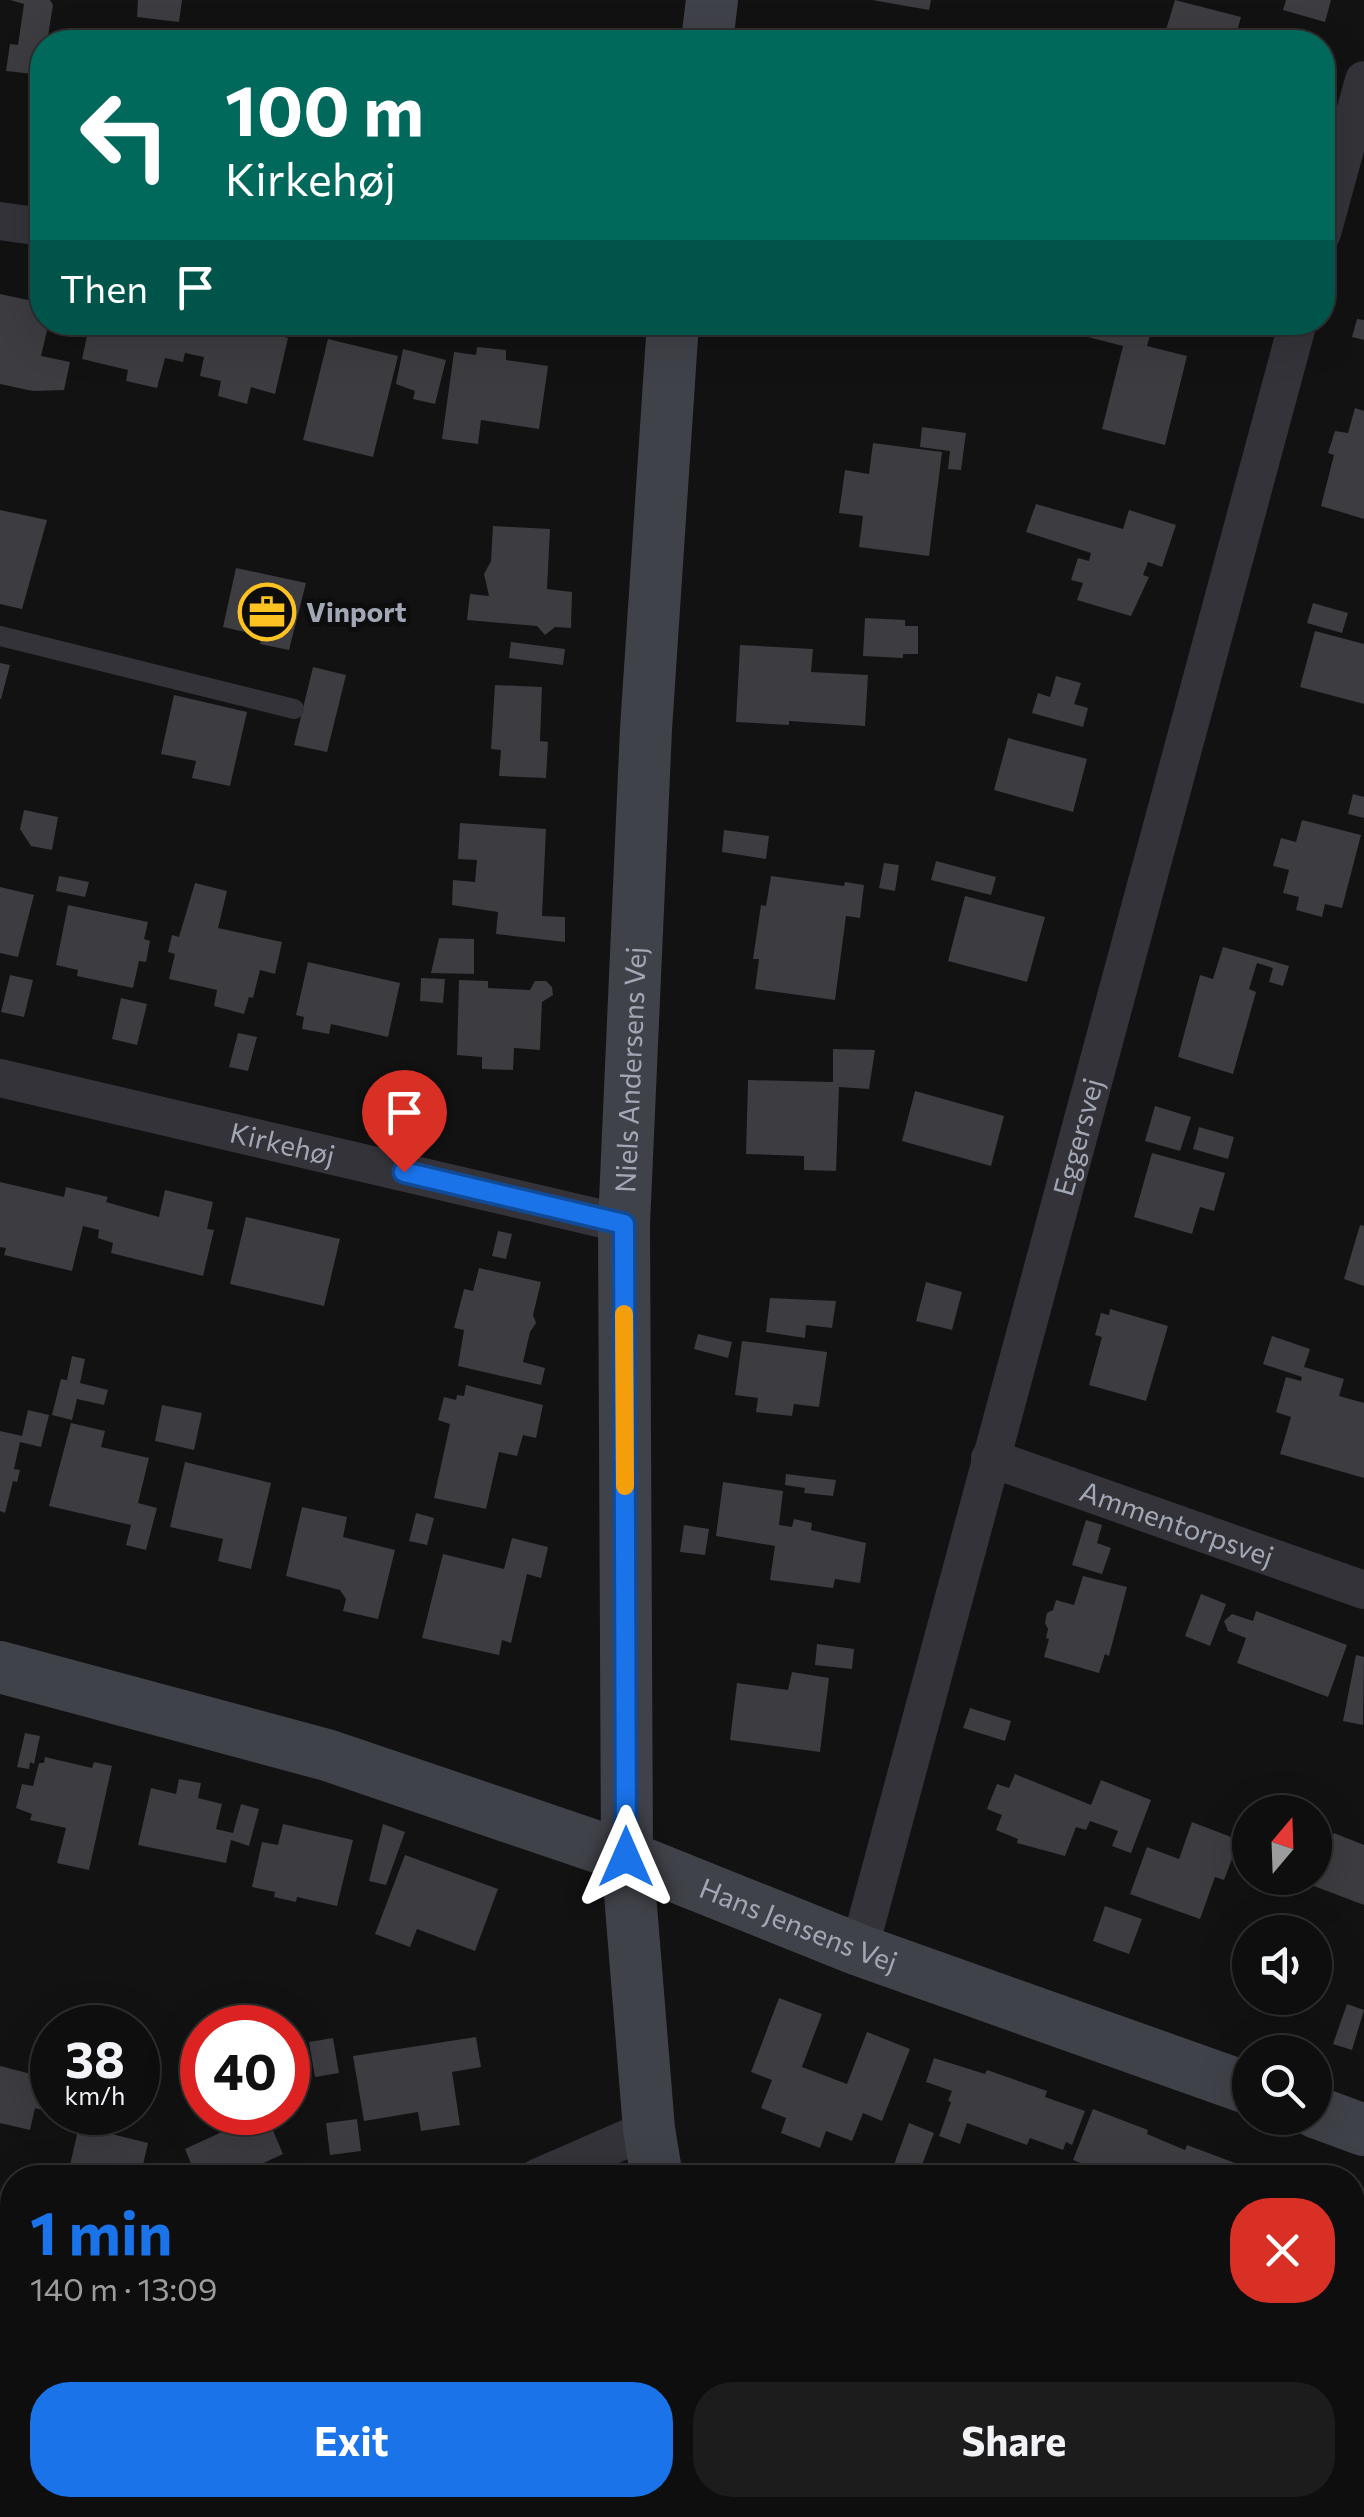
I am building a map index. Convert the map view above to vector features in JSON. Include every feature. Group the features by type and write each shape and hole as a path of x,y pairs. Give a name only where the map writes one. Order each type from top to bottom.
{"street":[{"path":"708,30 712,0"},
{"path":"1335,186 1364,80"},
{"path":"0,222 30,226"},
{"name":"Niels Andersens Vej","path":"653,2153 626,1857 624,1224 646,729 673,335"},
{"name":"Eggersvej","path":"859,1950 1294,335"},
{"name":"Kirkehøj","path":"0,1078 624,1224"},
{"name":"Ammentorpsvej","path":"990,1458 1364,1590"},
{"name":"Hans Jensens Vej","path":"0,1667 327,1755 626,1857 859,1950 1232,2083"},
{"path":"1332,2118 1364,2130"},
{"path":"597,2165 653,2153"}],"lane":[{"path":"0,636 294,709"}],"building":[{"path":"10,0 50,0 53,5 49,30 30,30 30,74 6,71 10,44 18,45 24,4"},
{"path":"138,0 182,0 179,22 137,17"},
{"path":"872,0 931,0 929,10"},
{"path":"1175,0 1241,17 1237,30 1166,30"},
{"path":"1286,0 1331,0 1325,22 1283,10"},
{"path":"0,294 30,300 30,335 46,335 41,356 70,362 64,390 33,391 0,384"},
{"path":"1357,319 1364,320 1364,340 1352,337"},
{"path":"87,335 288,338 275,394 251,387 247,404 218,396 221,381 200,376 204,357 185,353 183,362 165,358 157,388 126,381 128,370 82,359"},
{"path":"1080,335 1150,335 1147,346 1187,356 1165,445 1102,429 1123,346"},
{"path":"328,339 398,356 373,457 303,440"},
{"path":"477,347 506,350 506,360 548,366 539,429 481,420 478,444 442,439 454,352 476,355"},
{"path":"403,349 446,360 435,404 413,399 415,391 396,384"},
{"path":"1355,408 1364,411 1364,519 1321,506 1334,455 1328,453 1335,431 1348,433"},
{"path":"922,427 966,433 961,470 948,469 950,451 920,447"},
{"path":"873,443 942,452 929,556 859,547 863,516 839,513 845,470 869,474"},
{"path":"1036,504 1123,529 1129,510 1176,525 1162,567 1148,562 1143,575 1149,577 1131,616 1077,600 1083,583 1071,580 1078,558 1089,561 1091,553 1026,532"},
{"path":"0,510 47,520 22,609 0,604"},
{"path":"493,526 550,529 547,589 572,592 571,628 555,627 545,635 537,626 467,620 470,594 489,596 484,574 491,561"},
{"path":"236,568 306,583 289,650 260,644 262,636 223,627"},
{"path":"1313,603 1348,613 1342,633 1307,623"},
{"path":"865,618 905,620 905,626 918,626 918,654 903,654 903,658 863,656"},
{"path":"1315,631 1364,644 1364,704 1300,687"},
{"path":"511,642 565,649 563,665 509,658"},
{"path":"740,645 813,649 811,672 868,675 865,726 736,722"},
{"path":"0,663 10,665 1,699 0,699"},
{"path":"313,667 346,675 327,752 294,745"},
{"path":"1056,676 1081,683 1074,704 1088,708 1083,727 1032,713 1038,693 1050,697"},
{"path":"495,685 542,687 540,741 548,742 546,778 499,776 501,750 491,749"},
{"path":"174,695 247,712 230,786 192,778 196,761 161,754"},
{"path":"1008,738 1087,759 1073,812 994,790"},
{"path":"1353,794 1364,797 1364,818 1348,814"},
{"path":"24,810 58,817 52,850 31,846 20,829"},
{"path":"1302,820 1361,835 1342,908 1325,904 1322,917 1296,910 1299,897 1283,893 1289,870 1273,866 1281,838 1296,842"},
{"path":"460,823 546,829 542,916 565,917 565,942 496,934 498,912 452,905 453,880 475,882 477,860 458,859"},
{"path":"724,830 769,836 766,859 722,852"},
{"path":"936,861 996,877 991,895 931,880"},
{"path":"884,863 899,865 895,891 879,888"},
{"path":"59,876 89,882 85,897 56,891"},
{"path":"771,876 864,885 860,918 846,916 835,1000 755,989 759,959 753,959 761,905 766,906"},
{"path":"195,883 227,891 218,928 282,942 275,974 260,970 244,1014 214,1006 217,990 169,979 175,954 168,952 172,935 179,937"},
{"path":"0,887 34,895 18,957 0,953"},
{"path":"965,896 1045,917 1027,982 948,961"},
{"path":"68,905 148,922 144,939 150,941 146,962 139,961 133,988 77,976 78,970 56,965"},
{"path":"439,938 474,939 474,974 431,973"},
{"path":"1223,947 1289,966 1283,986 1269,982 1273,968 1257,963 1249,989 1256,992 1233,1074 1178,1057 1200,975 1213,979"},
{"path":"308,962 400,983 388,1037 331,1024 329,1034 302,1029 304,1017 296,1015"},
{"path":"10,975 33,980 24,1017 1,1012"},
{"path":"421,978 445,979 443,1003 420,1001"},
{"path":"459,980 488,981 488,988 530,990 535,981 546,981 553,995 542,1002 540,1050 514,1048 513,1070 482,1069 482,1057 457,1055"},
{"path":"121,998 147,1004 137,1045 112,1039"},
{"path":"238,1033 257,1037 248,1071 229,1067"},
{"path":"833,1049 875,1050 869,1089 839,1087 836,1171 804,1170 804,1156 746,1154 748,1080 833,1082"},
{"path":"915,1091 1004,1116 991,1166 902,1141"},
{"path":"1155,1106 1191,1117 1180,1151 1145,1141"},
{"path":"1199,1127 1234,1137 1228,1159 1193,1149"},
{"path":"1152,1153 1225,1173 1214,1211 1200,1207 1192,1234 1134,1217"},
{"path":"0,1182 64,1197 66,1187 108,1197 106,1202 159,1217 165,1190 213,1202 207,1229 214,1230 203,1276 111,1253 113,1243 98,1238 99,1230 83,1226 72,1271 4,1255 6,1248 0,1247"},
{"path":"246,1217 340,1239 324,1306 230,1284"},
{"path":"1360,1225 1364,1226 1364,1286 1344,1279"},
{"path":"498,1231 512,1234 506,1259 492,1256"},
{"path":"479,1268 541,1282 533,1315 536,1323 523,1362 545,1368 541,1385 458,1366 464,1330 454,1328 464,1289 473,1291"},
{"path":"926,1282 962,1292 952,1330 916,1321"},
{"path":"770,1298 836,1301 832,1328 806,1325 805,1338 766,1332"},
{"path":"1110,1309 1168,1326 1146,1401 1089,1385 1102,1337 1095,1335 1101,1313 1109,1315"},
{"path":"698,1334 732,1342 728,1358 694,1349"},
{"path":"1272,1336 1310,1349 1304,1367 1344,1379 1339,1396 1364,1403 1364,1478 1280,1454 1291,1417 1276,1412 1286,1377 1301,1381 1302,1377 1263,1364"},
{"path":"742,1341 827,1352 819,1407 794,1404 792,1416 756,1412 758,1398 735,1395"},
{"path":"72,1356 85,1359 80,1383 108,1390 104,1405 77,1399 72,1420 52,1415 61,1379 67,1380"},
{"path":"466,1385 543,1405 536,1438 523,1435 517,1456 499,1452 486,1509 434,1498 450,1424 438,1420 444,1397 456,1400 457,1395 464,1396"},
{"path":"162,1405 202,1413 194,1450 155,1441"},
{"path":"28,1410 49,1415 41,1447 20,1442 14,1469 20,1470 5,1513 0,1511 0,1431 22,1436"},
{"path":"71,1423 105,1431 101,1447 149,1458 138,1503 157,1508 146,1550 126,1545 131,1525 49,1506"},
{"path":"185,1462 271,1483 251,1569 218,1561 223,1539 170,1527"},
{"path":"786,1474 836,1480 833,1496 804,1493 805,1488 785,1485"},
{"path":"723,1482 783,1491 779,1525 792,1527 794,1519 812,1523 811,1530 866,1543 860,1583 835,1579 833,1588 770,1580 775,1546 716,1536"},
{"path":"302,1507 347,1517 343,1537 395,1550 378,1619 343,1611 346,1599 340,1590 286,1576"},
{"path":"416,1513 434,1518 427,1545 409,1541"},
{"path":"1086,1520 1102,1525 1097,1543 1111,1548 1102,1574 1072,1565"},
{"path":"684,1525 709,1529 705,1555 680,1552"},
{"path":"512,1538 548,1547 541,1578 527,1574 511,1643 502,1640 499,1655 422,1638 443,1554 504,1569"},
{"path":"1083,1576 1127,1587 1109,1656 1105,1654 1099,1673 1044,1657 1049,1639 1047,1613 1053,1610 1056,1600 1074,1605"},
{"path":"1201,1594 1226,1604 1210,1646 1185,1636"},
{"path":"1256,1611 1347,1645 1328,1697 1237,1663 1246,1638 1228,1631 1224,1621 1232,1614 1253,1621"},
{"path":"817,1644 854,1649 852,1669 815,1665"},
{"path":"1356,1655 1364,1657 1363,1725 1343,1721"},
{"path":"792,1672 829,1678 820,1752 730,1740 737,1683 788,1690"},
{"path":"970,1708 1011,1721 1005,1741 963,1728"},
{"path":"25,1733 40,1736 34,1764 30,1762 29,1769 17,1767"},
{"path":"45,1757 92,1768 94,1762 112,1766 89,1870 57,1863 66,1828 30,1820 32,1814 16,1808 22,1784 33,1786 39,1763 44,1763"},
{"path":"1015,1774 1091,1805 1101,1780 1151,1800 1131,1853 1112,1846 1118,1831 1090,1821 1086,1830 1076,1827 1065,1856 1017,1843 1018,1839 996,1830 1002,1815 987,1809 997,1784 1009,1788"},
{"path":"179,1779 201,1783 198,1798 222,1804 216,1829 233,1833 241,1804 259,1809 249,1846 231,1840 226,1863 138,1845 151,1788 176,1794"},
{"path":"1192,1822 1232,1837 1232,1859 1224,1880 1215,1877 1200,1919 1130,1894 1147,1847 1179,1859"},
{"path":"283,1824 353,1840 337,1906 297,1897 296,1902 252,1887 262,1842 278,1845"},
{"path":"383,1824 405,1832 386,1885 369,1881"},
{"path":"1334,1833 1364,1845 1364,1905 1332,1893"},
{"path":"405,1855 498,1889 475,1951 417,1929 410,1947 375,1934"},
{"path":"1105,1906 1142,1919 1129,1954 1093,1941"},
{"path":"779,1998 822,2014 802,2067 847,2084 867,2032 910,2049 882,2121 863,2113 852,2141 826,2131 820,2148 781,2133 786,2118 761,2108 772,2080 751,2072"},
{"path":"1347,2004 1364,2010 1352,2050 1333,2044"},
{"path":"476,2037 481,2067 452,2072 460,2125 421,2131 418,2112 364,2121 353,2056"},
{"path":"333,2038 339,2073 315,2077 310,2042"},
{"path":"934,2058 985,2074 987,2070 1047,2091 1045,2097 1085,2111 1072,2145 1066,2142 1063,2150 1030,2138 1027,2145 967,2123 960,2144 939,2136 952,2091 926,2082"},
{"path":"0,2066 30,2074 30,2130 0,2123"},
{"path":"1093,2109 1148,2130 1147,2134 1185,2150 1187,2145 1240,2165 1086,2165 1073,2160"},
{"path":"357,2119 361,2151 330,2155 326,2123"},
{"path":"909,2123 934,2133 922,2165 894,2165"},
{"path":"77,2135 116,2135 148,2143 143,2165 70,2165"},
{"path":"215,2135 275,2135 283,2154 259,2165 192,2165 185,2149"}],"slow traffic":[{"path":"624,1314 625,1486"}],"place":[{"name":"Vinport","path":"267,612"}],"route":[{"path":"404,1172 624,1224 626,1857"}]}
